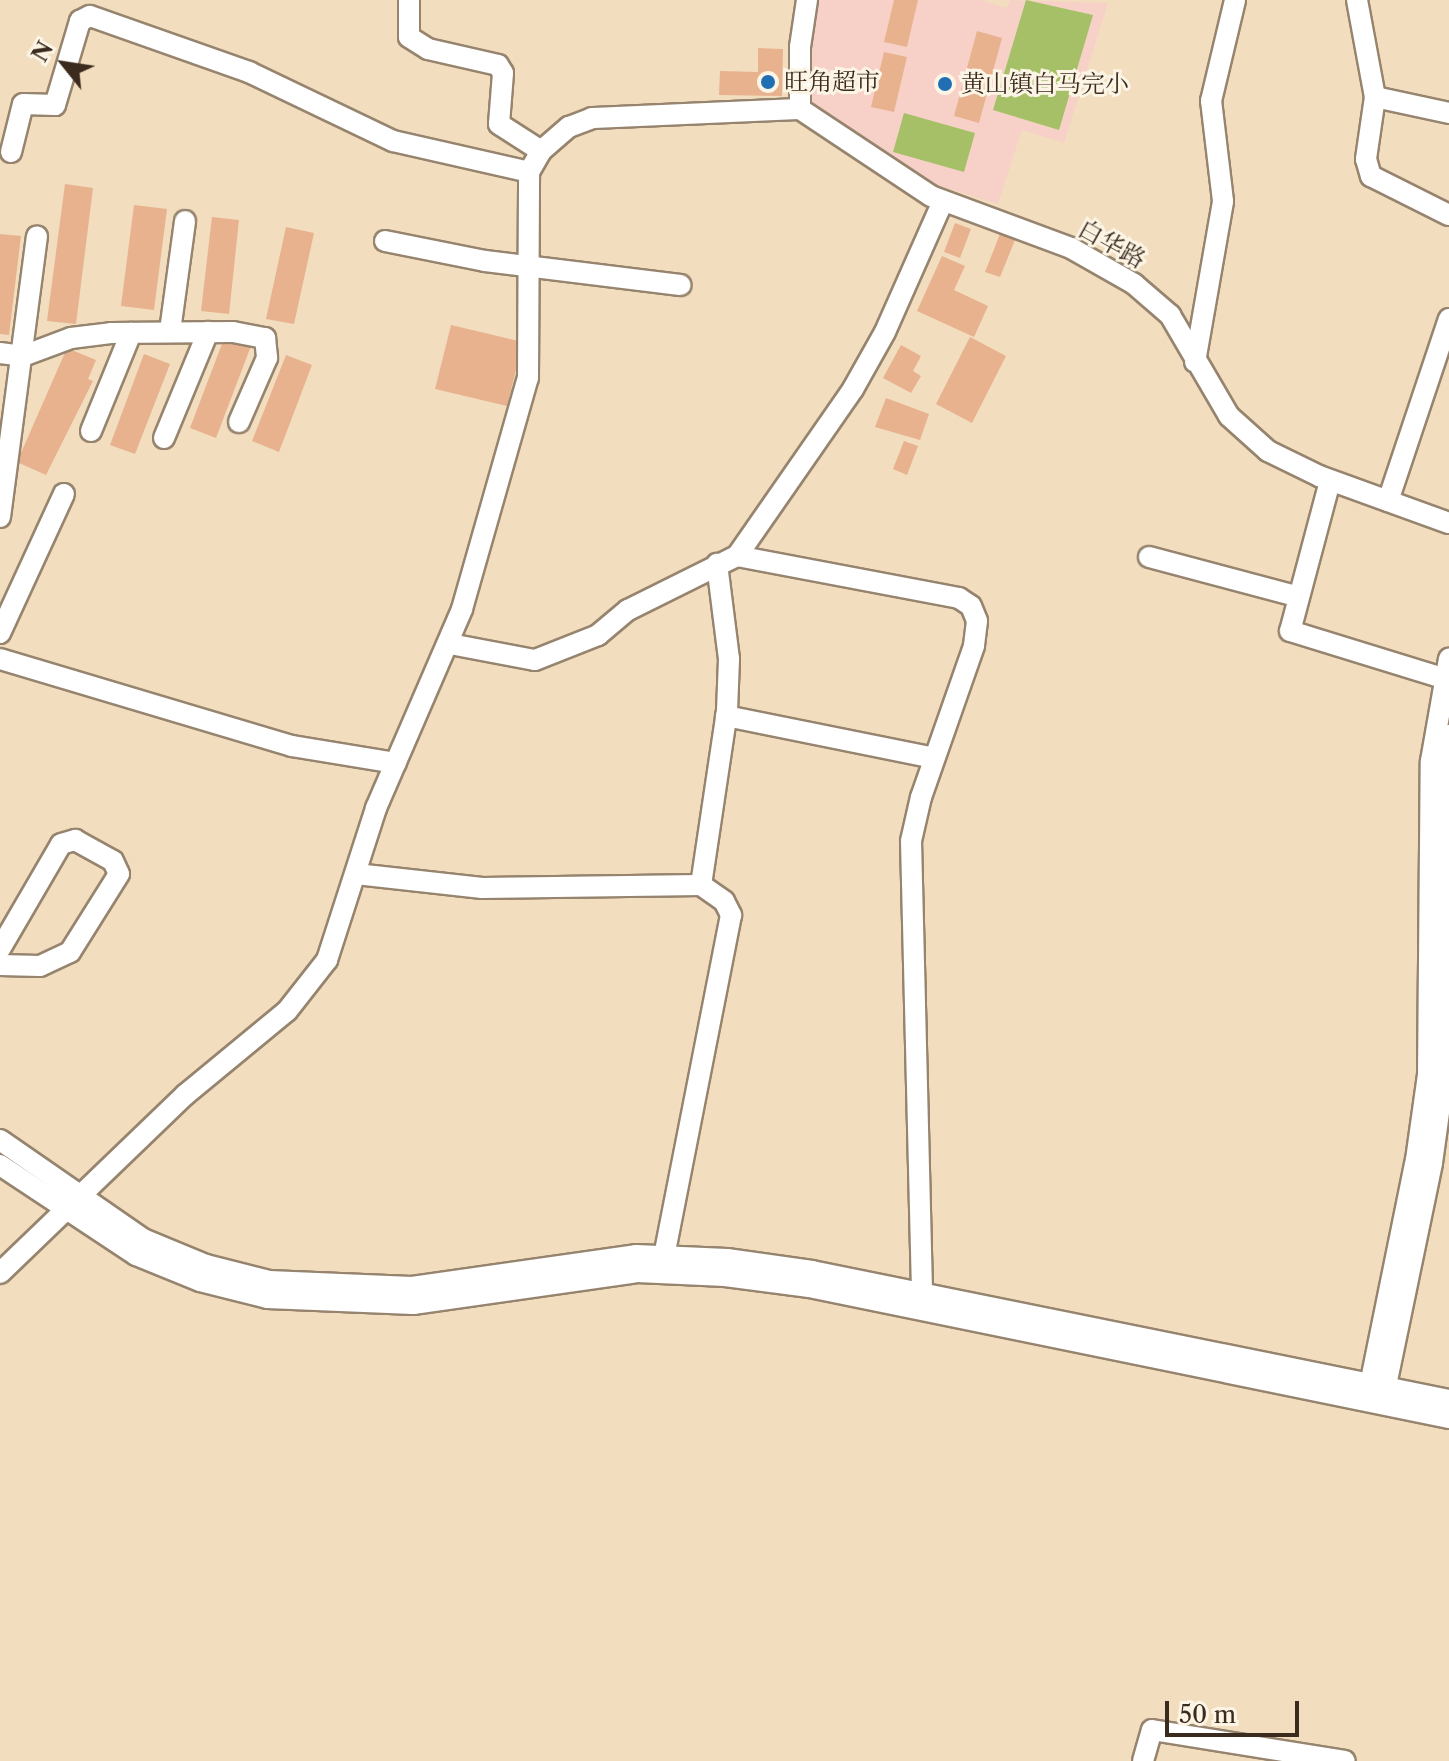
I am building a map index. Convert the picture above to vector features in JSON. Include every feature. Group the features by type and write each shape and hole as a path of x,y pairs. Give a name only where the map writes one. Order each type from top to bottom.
{"street":[{"path":"409,0 409,37 428,49 498,65 503,73 499,124 541,151"},
{"path":"0,1273 75,1206 185,1095 299,1000 330,952 396,763 450,644 528,378 529,172 541,151 569,127 592,118 800,109 800,47 807,0"},
{"path":"1195,362 1223,201 1211,101 1235,0"},
{"path":"1357,0 1375,97 1366,159 1371,176 1449,215"},
{"path":"11,152 23,104 55,105 80,21 90,16 249,72 393,141 529,172"},
{"path":"1375,97 1449,113"},
{"name":"白华路","path":"800,109 943,201 1071,248 1115,271 1170,315 1195,362 1241,429 1282,460 1330,481 1449,523"},
{"path":"737,556 853,389 885,332 943,201"},
{"path":"170,331 185,221"},
{"path":"0,517 37,236"},
{"path":"385,241 528,266 681,285"},
{"path":"1388,501 1442,373 1449,319"},
{"path":"164,438 208,332"},
{"path":"0,353 23,356 71,338 131,333 208,332 265,338 267,358 239,422"},
{"path":"91,431 131,333"},
{"path":"1330,481 1290,631 1446,669 1431,761 1428,1075 1376,1394"},
{"path":"0,633 64,494"},
{"path":"450,644 535,660 598,635 628,610 737,556 959,598 971,606 977,621 974,646 914,819 909,860 916,935 922,1293"},
{"path":"1149,557 1299,597"},
{"path":"701,885 726,716 729,659 717,564"},
{"path":"0,659 292,746 396,763"},
{"path":"726,716 934,758"},
{"path":"1376,1394 1439,1120 1448,962 1449,739"},
{"path":"0,949 61,844 75,840 113,861 119,874 70,952 40,966 0,965"},
{"path":"356,874 482,888 638,890 701,885 718,895 731,915 664,1255"},
{"path":"0,1140 75,1206 104,1238 168,1269 267,1298 413,1304 637,1272 725,1276 809,1287 1376,1394 1449,1400"},
{"path":"0,1165 75,1206 174,1253 237,1274 298,1284 412,1287 636,1255 772,1264 922,1293 1376,1394 1449,1418"},
{"path":"1143,1761 1152,1730 1345,1761"}],"shaded area":[{"name":"黄山镇白马完小","path":"814,0 981,0 1007,8 1010,0 1108,3 1064,143 1022,130 998,204 920,180 811,110 805,57"}],"green space":[{"path":"1026,0 1093,15 1059,130 993,110"},
{"path":"904,113 975,133 964,172 893,152"}],"building":[{"path":"894,0 918,0 907,47 884,42"},
{"path":"977,31 1002,38 979,123 954,116"},
{"path":"758,48 783,49 782,96 719,95 720,71 758,72"},
{"path":"884,52 907,57 894,112 871,107"},
{"path":"65,184 93,188 76,324 47,321"},
{"path":"134,205 167,209 154,310 121,306"},
{"path":"212,217 239,220 229,314 201,311"},
{"path":"955,223 971,229 960,258 944,252"},
{"path":"286,227 314,233 294,324 266,319"},
{"path":"0,234 21,236 9,335 0,334"},
{"path":"1000,234 1015,240 1000,277 985,272"},
{"path":"942,256 965,266 954,290 988,306 974,337 917,311"},
{"path":"451,325 523,342 507,406 435,389"},
{"path":"225,336 251,346 216,438 190,428"},
{"path":"970,337 1006,356 972,423 936,404"},
{"path":"901,345 921,356 913,371 921,376 911,393 883,378"},
{"path":"67,348 96,360 88,379 93,381 46,475 17,462"},
{"path":"144,354 170,364 135,454 110,445"},
{"path":"286,355 312,365 279,452 252,441"},
{"path":"886,398 929,414 920,440 875,427"},
{"path":"904,441 918,446 907,475 893,469"}],"place":[{"name":"旺角超市","path":"768,82"},
{"name":"黄山镇白马完小","path":"945,84"}]}
